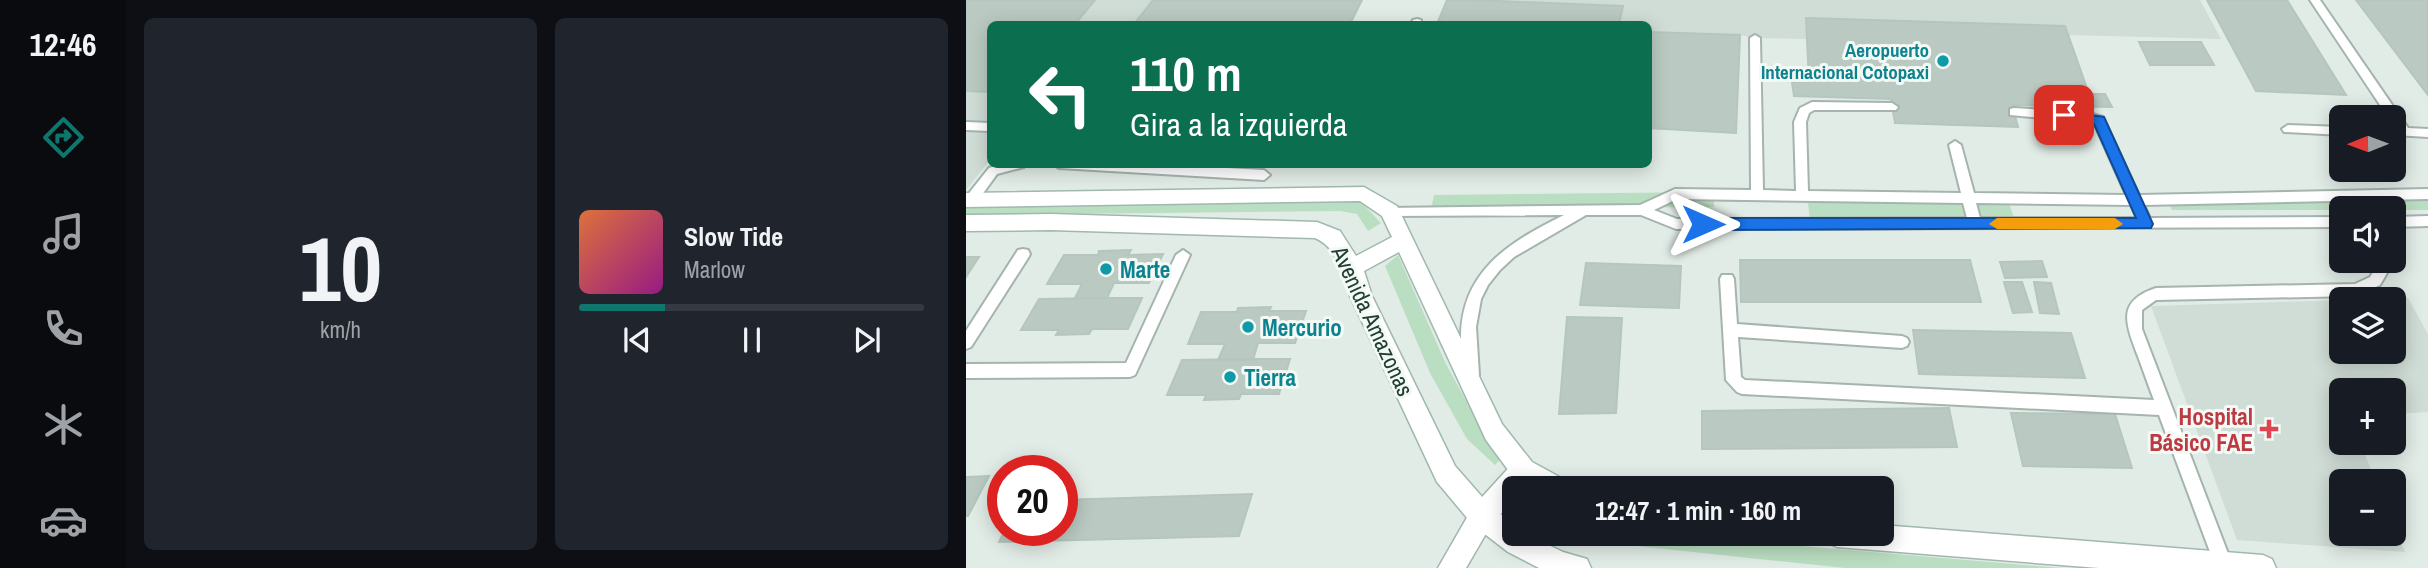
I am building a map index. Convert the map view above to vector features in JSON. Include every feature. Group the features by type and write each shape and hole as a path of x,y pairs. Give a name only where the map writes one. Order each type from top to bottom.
{"main road":[{"path":"968,208 1324,192 1364,194 1390,211 1494,432 1523,470 1534,476"},
{"name":"Avenida Amazonas","path":"968,208 1051,222 1317,230 1333,237 1352,268 1361,296 1446,474 1482,516 1517,542 1562,565 1578,568"},
{"path":"1352,268 1403,240"},
{"path":"1451,568 1482,516 1523,470"},
{"path":"1894,539 2172,564 2223,564 2263,568"}],"lane":[{"path":"2315,0 2382,105"},
{"path":"1755,38 1757,194"},
{"path":"1802,194 1800,122 1804,111 1812,106 1892,107"},
{"path":"2014,112 2099,120 2146,224"},
{"path":"966,126 987,127"},
{"path":"2288,129 2329,131"},
{"path":"2406,132 2428,133"},
{"path":"1955,145 1975,224"},
{"path":"968,208 993,171 1005,168"},
{"path":"1164,168 1264,174"},
{"path":"1642,210 1675,194 2135,200 2428,194"},
{"path":"1390,211 1642,210 1676,224 2329,222"},
{"path":"1471,386 1469,321 1474,298 1493,267 1509,251 1531,237 1585,211"},
{"path":"2406,222 2428,222"},
{"path":"966,343 1023,254"},
{"path":"966,372 1130,370 1183,255"},
{"path":"2223,564 2133,320 2133,311 2142,300 2156,294 2344,292 2366,286 2375,281 2380,273"},
{"path":"1727,279 1734,380 1742,387 2165,408"},
{"path":"1730,330 1902,342"}],"shaded area":[{"path":"966,0 1362,0 1352,21 987,21 987,164 966,190"},
{"name":"Aeropuerto Internacional Cotopaxi","path":"1447,0 2200,0 2221,39 2069,35 2089,93 2105,94 2112,107 2013,105 2018,127 1895,123 1891,99 1794,96 1792,82 1809,82 1807,39 1755,38 1740,35 1736,133 1652,128 1652,21 1438,21"},
{"name":"Hospital Básico FAE","path":"2406,298 2428,334 2428,412 2406,413 2406,378 2329,378 2329,455 2365,455 2371,469 2329,469 2329,546 2402,546 2405,552 2237,540 2151,306 2329,300 2329,364 2406,364"}],"green space":[{"path":"1714,192 1714,207 1431,209 1434,195"},
{"path":"2165,195 2428,195 2428,210 2406,210 2406,196 2329,196 2329,210 2172,210"},
{"path":"1339,199 1362,203 1381,223 1368,231 1357,214 1340,211 966,215 966,205"},
{"path":"1808,203 2009,203 2014,218 1810,219"},
{"path":"1398,255 1446,364 1477,421 1507,453 1495,465 1467,439 1430,373 1385,266"},
{"path":"1636,546 1802,546 2061,568 1845,568"}],"building":[{"path":"966,0 1095,0 1078,21 987,21 987,92 966,91"},
{"path":"1153,0 1362,0 1352,21 1136,21"},
{"path":"1447,0 1623,6 1620,21 1438,21"},
{"path":"2207,0 2287,0 2346,95 2256,91"},
{"path":"2356,0 2428,0 2428,95"},
{"name":"Aeropuerto Internacional Cotopaxi","path":"1806,18 2065,26 2089,94 2105,94 2112,107 2012,105 2018,127 1895,123 1891,99 1794,96 1792,82 1809,82"},
{"path":"1652,32 1740,35 1736,133 1652,128"},
{"path":"2139,42 2201,42 2214,65 2150,65"},
{"name":"Marte","path":"1131,250 1128,255 1163,254 1149,283 1114,283 1107,298 1075,298 1082,284 1047,284 1064,255 1098,255 1099,251"},
{"path":"966,257 979,257 966,277"},
{"path":"1740,260 1970,260 1981,302 1741,302"},
{"path":"2042,261 2047,277 2005,278 2000,262"},
{"path":"1586,263 1681,266 1679,308 1580,305"},
{"path":"2004,282 2022,282 2032,312 2013,313"},
{"path":"2034,282 2051,283 2059,314 2040,313"},
{"path":"1142,298 1128,329 1092,329 1089,334 1056,335 1059,330 1021,330 1039,299"},
{"name":"Mercurio","path":"1271,307 1269,311 1306,311 1295,343 1258,343 1253,360 1218,360 1225,344 1188,344 1201,312 1237,312 1238,308"},
{"path":"1567,317 1622,318 1616,413 1559,414"},
{"path":"1913,330 2071,333 2085,378 1919,374"},
{"name":"Tierra","path":"1290,359 1279,394 1241,394 1239,399 1204,400 1206,395 1167,395 1182,360"},
{"path":"1949,408 1957,447 1702,449 1702,411"},
{"path":"2011,413 2115,414 2132,468 2023,466"},
{"path":"987,476 968,516 966,516 966,477"},
{"path":"1252,494 1239,536 1078,540 1078,499"}],"slow traffic":[{"path":"1997,224 2115,224"}],"place":[{"name":"Aeropuerto Internacional Cotopaxi","path":"1943,61"},
{"name":"Marte","path":"1106,269"},
{"name":"Mercurio","path":"1248,327"},
{"name":"Tierra","path":"1230,377"},
{"name":"Hospital Básico FAE","path":"2269,429"}],"route":[{"path":"1703,224 2146,224 2099,120 2064,115"}]}
